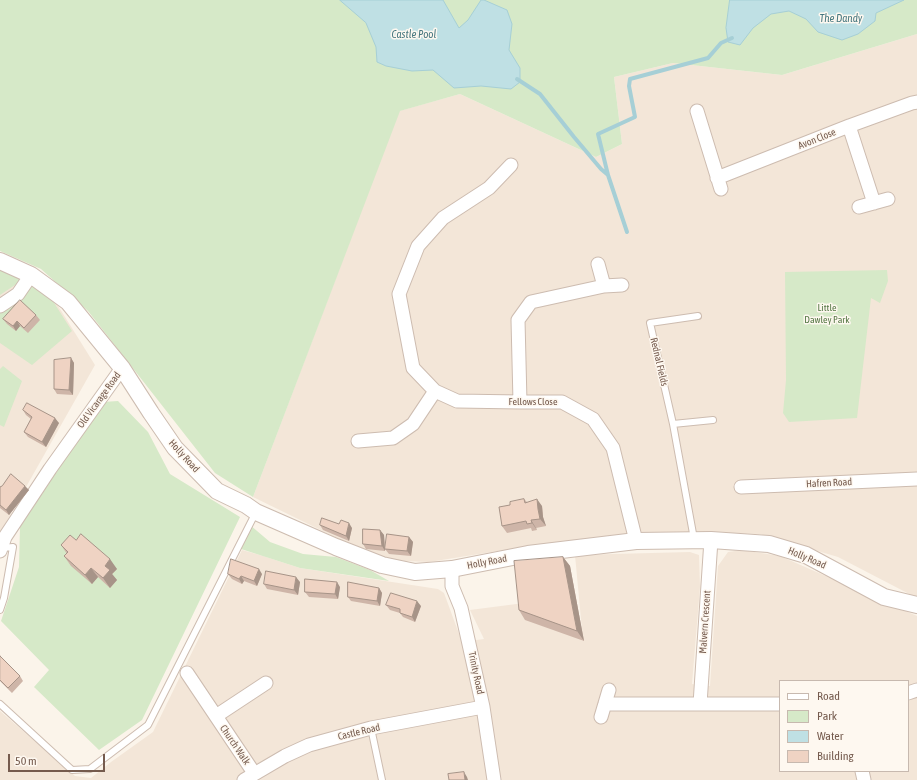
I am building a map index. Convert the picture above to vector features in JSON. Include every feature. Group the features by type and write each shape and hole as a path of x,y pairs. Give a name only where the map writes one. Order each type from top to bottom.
{"street":[{"name":"Avon Close","path":"697,111 719,184 849,126 917,102"},
{"path":"849,126 874,203"},
{"name":"Fellows Close","path":"511,165 489,188 443,218 418,246 399,294 413,368 435,391 457,401 562,402 593,419 613,448 636,541"},
{"path":"859,208 888,198"},
{"name":"Old Vicarage Road","path":"0,261 31,275 68,302 122,368 50,469 2,542"},
{"path":"598,264 604,286"},
{"path":"0,306 18,294 31,275"},
{"path":"520,402 518,320 531,302 604,286 622,285"},
{"name":"Holly Road","path":"122,368 175,448 217,491 246,505 256,512 336,547 382,565 415,572 452,569 528,554 636,541 703,540 769,544 806,555 884,597 917,605"},
{"path":"358,441 393,438 413,424 435,391"},
{"name":"Hafren Road","path":"741,487 917,479"},
{"name":"Malvern Crescent","path":"700,704 703,540"},
{"name":"Trinity Road","path":"452,569 452,586 461,608 483,707 494,780"},
{"name":"Church Walk","path":"187,673 236,745 249,777"},
{"name":"Church Walk","path":"216,716 266,683"},
{"path":"601,717 609,690"},
{"path":"605,704 779,704"},
{"name":"Castle Road","path":"249,777 285,756 309,745 371,728 483,707"}],"lane":[{"name":"Rednal Fields","path":"698,316 650,323 673,424 703,540"},
{"path":"673,424 713,420"},
{"path":"0,704 72,770 90,769 148,725 256,512"},
{"path":"0,610 4,598 13,547 2,542"},
{"path":"371,728 382,780"}],"shaded area":[{"path":"917,34 917,598 838,557 760,534 680,532 498,551 429,562 404,561 376,557 253,497 399,111 460,94 596,157 622,144 614,77 673,63 782,75"},
{"path":"0,267 45,285 95,365 0,533"},
{"path":"242,550 300,568 438,589 444,593 462,642 484,639 470,610 524,603 583,641 575,555 690,552 699,555 700,587 692,684 710,686 718,566 728,552 742,550 780,556 917,616 917,780 0,780 0,711 75,776 91,778 153,732"}],"green space":[{"path":"0,0 917,0 917,34 782,75 673,63 614,77 622,144 596,157 460,94 400,111 253,497 215,473 88,311 41,269 0,251"},
{"path":"0,270 24,279 0,295"},
{"name":"Little Dawley Park","path":"887,270 888,281 880,303 871,298 857,418 789,422 783,413 786,380 785,272"},
{"path":"30,282 44,287 72,331 32,365 0,343 0,311"},
{"path":"3,366 22,381 4,427 0,425 0,369"},
{"path":"118,401 148,432 170,474 240,517 142,720 99,750 34,687 49,670 1,621 19,567 20,527 103,402"},
{"path":"250,525 270,542 303,554 336,557 370,570 389,581 300,568 238,548"}],"water":[{"name":"Castle Pool","path":"340,0 443,0 459,28 468,20 481,0 507,10 512,24 509,50 520,68 520,82 511,89 481,86 454,88 433,70 412,71 386,66 377,62 376,47 366,23"},
{"name":"The Dandy","path":"730,0 904,0 876,13 875,21 858,34 842,40 818,32 806,19 789,11 771,14 753,28 740,45 728,42 726,28"}],"building":[{"path":"20,300 36,315 24,328 17,321 13,326 3,319"},
{"path":"71,358 69,390 54,389 54,360"},
{"path":"27,403 55,418 42,442 24,432 32,417 23,410"},
{"path":"11,474 25,486 6,510 0,505 0,487"},
{"path":"524,499 525,503 537,499 540,519 531,520 532,523 527,524 526,521 502,526 499,507 510,505 510,502"},
{"path":"322,518 339,524 341,520 349,523 346,536 320,525"},
{"path":"363,529 380,530 382,546 363,544"},
{"path":"81,534 110,559 105,566 110,570 103,578 91,568 85,575 64,556 68,552 61,545 70,535 76,540"},
{"path":"387,534 409,537 407,551 385,549"},
{"path":"563,557 577,631 519,610 514,561"},
{"path":"231,559 259,569 254,581 241,576 239,579 228,574"},
{"path":"266,571 296,577 294,590 264,584"},
{"path":"305,579 337,582 335,594 305,592"},
{"path":"348,582 379,588 377,601 348,597"},
{"path":"391,593 417,601 412,617 400,613 400,609 386,605"},
{"path":"0,656 20,676 8,688 0,680"},
{"path":"464,772 465,780 449,780 448,774"}],"waterway":[{"path":"608,175 598,134 635,117 629,86 630,79 708,58 721,43 732,38"},
{"path":"517,79 540,94 574,137 601,169 608,175 627,232"}]}
